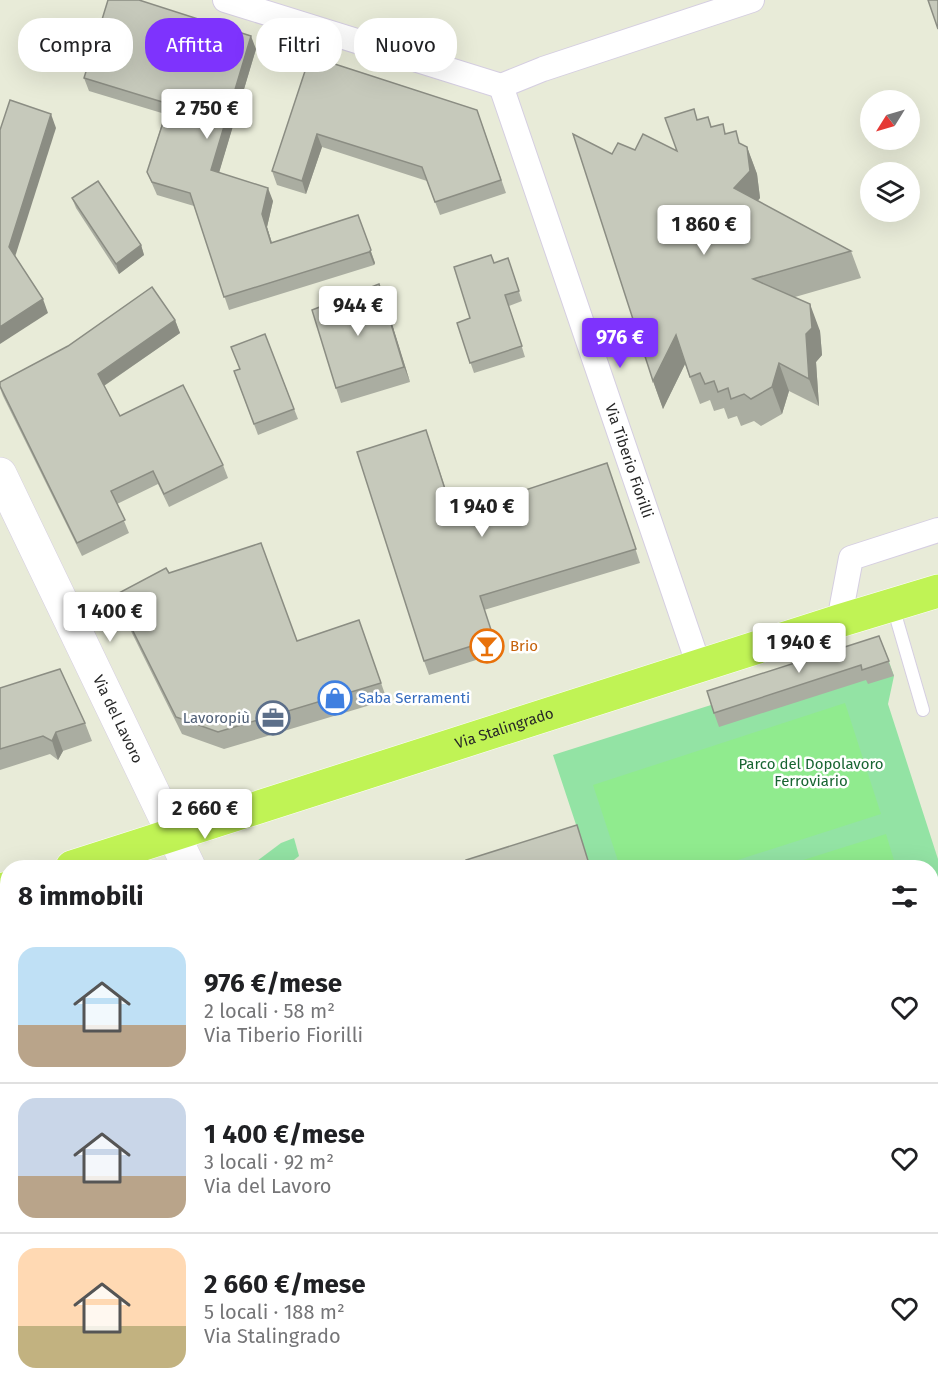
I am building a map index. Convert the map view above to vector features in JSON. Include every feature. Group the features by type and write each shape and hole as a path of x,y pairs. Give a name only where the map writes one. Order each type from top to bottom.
{"main road":[{"name":"Via Stalingrado","path":"94,860 938,591"}],"street":[{"path":"225,0 501,86 543,69 752,0"},
{"name":"Via Tiberio Fiorilli","path":"501,86 699,666"},
{"name":"Via del Lavoro","path":"0,474 186,860"},
{"path":"839,621 851,558 938,530"}],"lane":[{"path":"892,605 923,710"}],"green space":[{"name":"Parco del Dopolavoro Ferroviario","path":"885,650 894,676 888,704 938,860 588,860 553,755"},
{"path":"845,703 881,814 738,860 618,860 593,785"},
{"path":"886,834 894,860 803,860"},
{"path":"294,838 299,856 294,860 258,860 281,843"}],"building":[{"path":"108,0 139,0 195,18 145,18 145,72 240,72 211,170 268,188 262,214 271,243 358,215 371,250 224,297 190,193 152,182 147,172 169,104 84,78 86,72 133,72 133,18 102,18"},
{"path":"928,0 938,0 938,29"},
{"path":"244,34 251,36 244,59"},
{"path":"342,66 477,110 501,180 435,202 422,167 317,134 302,181 272,171 305,72 342,72"},
{"path":"10,100 51,114 9,247 43,299 0,327 0,130"},
{"path":"694,109 697,120 708,117 711,127 723,124 725,134 736,131 739,143 747,147 750,171 734,188 851,251 753,279 810,304 812,328 806,334 809,379 779,363 772,387 751,399 744,394 731,399 728,388 718,392 714,381 705,384 700,373 690,377 676,335 653,381 573,134 612,154 618,143 635,150 643,134 677,151 665,118"},
{"path":"98,181 141,245 116,264 72,198"},
{"path":"491,255 494,263 508,258 519,291 505,295 522,346 470,363 457,323 470,318 454,267"},
{"path":"379,284 404,367 336,388 312,310"},
{"path":"152,287 175,320 98,374 120,416 183,385 223,465 164,494 153,471 111,491 125,520 77,543 0,382 68,346"},
{"path":"265,334 294,409 254,424 234,371 240,369 231,347"},
{"path":"426,430 453,514 607,463 636,549 480,596 494,639 424,661 357,452"},
{"path":"261,543 297,641 359,620 381,683 218,732 176,717 115,595 166,568 169,573"},
{"path":"879,636 889,661 862,670 861,665 714,713 707,691"},
{"path":"60,669 85,723 56,732 52,741 43,736 0,749 0,688"},
{"path":"577,825 588,860 466,860"}],"place":[{"name":"Brio","path":"487,646"},
{"name":"Saba Serramenti","path":"335,698"},
{"name":"Lavoropiù","path":"273,718"}]}
